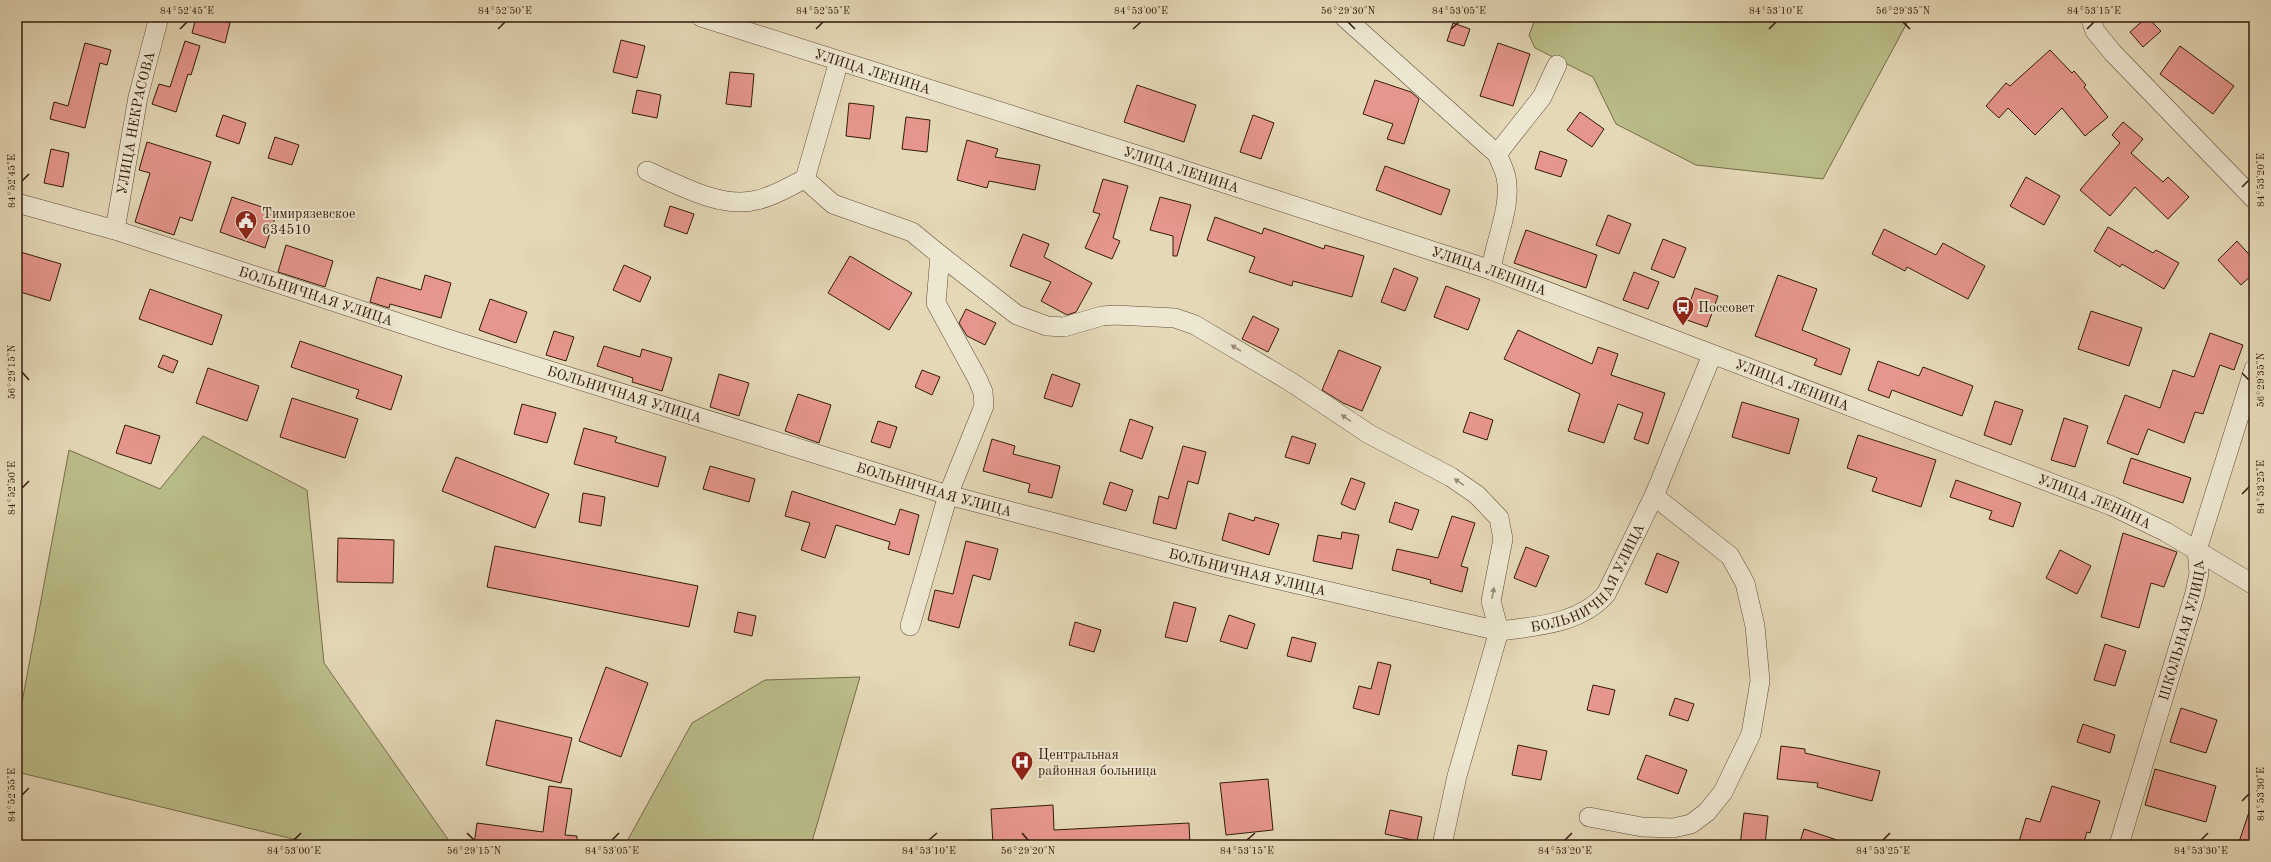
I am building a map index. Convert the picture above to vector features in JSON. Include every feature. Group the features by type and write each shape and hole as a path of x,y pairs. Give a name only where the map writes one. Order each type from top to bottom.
{"street":[{"name":"УЛИЦА НЕКРАСОВА","path":"115,230 138,97 160,17"},
{"name":"УЛИЦА ЛЕНИНА","path":"701,17 1153,160 1491,270 2112,506 2166,532 2254,585"},
{"path":"1344,17 1497,154 1506,177 1507,198 1494,249 1491,270"},
{"path":"2090,17 2096,31 2113,53 2254,198"},
{"path":"805,179 839,61"},
{"path":"1497,154 1542,97 1557,65"},
{"path":"647,171 707,196 734,201 756,200 805,179"},
{"path":"805,179 833,204 912,232 1017,315 1047,326 1064,327 1102,316 1115,315 1175,318 1195,325 1291,382 1369,434 1451,477 1477,495 1499,518 1503,539 1491,601 1499,631 1457,776 1442,845"},
{"name":"БОЛЬНИЧНАЯ УЛИЦА","path":"17,203 115,230 448,339 948,495 1224,567 1499,631 1541,626 1582,614 1595,606 1606,594 1654,496 1712,355"},
{"path":"910,626 948,495 984,406 983,392 977,378 936,303 940,255"},
{"name":"ШКОЛЬНАЯ УЛИЦА","path":"2119,845 2195,593 2199,573 2197,550 2254,369"},
{"path":"1589,817 1642,826 1673,828 1691,824 1707,812 1723,792 1751,734 1760,681 1755,626 1745,583 1730,556 1654,496"}],"green space":[{"path":"1536,17 1899,17 1908,21 1823,179 1696,165 1616,124 1593,77 1535,48 1529,35"},
{"path":"203,436 307,490 324,663 452,845 318,845 17,772 17,729 69,450 160,489"},
{"path":"860,677 811,845 625,845 692,723 765,680"}],"building":[{"path":"196,17 210,17 230,23 225,43 192,33"},
{"path":"2147,17 2161,31 2143,47 2130,32"},
{"path":"1453,23 1470,29 1464,46 1447,41"},
{"path":"621,40 645,46 637,78 613,72"},
{"path":"185,41 200,46 191,75 188,74 176,112 152,104 159,84 170,87"},
{"path":"85,43 111,50 107,65 100,63 85,128 50,119 54,102 68,106"},
{"path":"1498,43 1530,54 1513,106 1480,96"},
{"path":"2180,46 2234,86 2213,114 2160,74"},
{"path":"2050,50 2072,73 2074,71 2086,85 2084,87 2108,117 2085,136 2062,108 2035,135 2008,108 1999,118 1986,106 2006,83 2010,86"},
{"path":"730,72 754,74 751,107 726,104"},
{"path":"1375,80 1411,92 1419,99 1404,144 1387,139 1393,124 1363,114"},
{"path":"1137,85 1196,105 1184,142 1124,122"},
{"path":"637,90 661,95 657,118 632,113"},
{"path":"849,103 874,106 870,139 846,136"},
{"path":"1580,112 1604,129 1592,147 1567,130"},
{"path":"223,115 246,123 239,144 216,136"},
{"path":"1253,115 1274,123 1261,159 1240,152"},
{"path":"906,117 930,120 927,152 902,149"},
{"path":"2123,122 2143,139 2131,153 2163,182 2168,177 2189,197 2168,219 2135,187 2110,216 2080,190 2120,143 2112,135"},
{"path":"275,137 299,145 292,165 268,158"},
{"path":"967,140 998,149 995,157 1040,165 1035,190 989,181 987,188 957,180"},
{"path":"147,142 211,162 192,221 180,217 174,235 135,222 150,173 139,170"},
{"path":"51,149 69,153 63,187 44,183"},
{"path":"1540,151 1567,160 1561,177 1535,169"},
{"path":"1385,166 1450,190 1441,215 1376,190"},
{"path":"2026,177 2060,196 2044,225 2010,206"},
{"path":"1103,179 1128,186 1113,238 1120,241 1112,259 1085,248 1100,214 1093,212"},
{"path":"232,197 277,212 265,248 220,232"},
{"path":"1160,197 1191,205 1177,256 1173,256 1173,236 1150,230"},
{"path":"670,206 694,214 687,234 664,226"},
{"path":"1608,215 1631,224 1619,254 1596,245"},
{"path":"1215,217 1262,234 1264,228 1324,249 1325,245 1364,256 1352,297 1293,281 1292,286 1249,272 1255,257 1207,240"},
{"path":"2108,227 2153,253 2156,250 2179,263 2164,289 2122,264 2120,267 2094,251"},
{"path":"1884,229 1936,255 1943,243 1985,266 1968,299 1907,267 1905,271 1872,254"},
{"path":"1526,230 1597,255 1586,288 1514,263"},
{"path":"1023,234 1049,244 1044,257 1092,283 1076,312 1067,315 1041,301 1051,282 1010,266"},
{"path":"1663,239 1686,248 1674,278 1651,269"},
{"path":"2237,241 2254,260 2254,273 2241,285 2218,260"},
{"path":"286,245 333,261 325,287 278,272"},
{"path":"17,251 61,264 50,301 17,291"},
{"path":"850,256 912,293 889,330 828,293"},
{"path":"624,265 651,277 640,302 613,290"},
{"path":"1394,268 1418,278 1405,311 1381,302"},
{"path":"1634,272 1659,282 1648,309 1623,300"},
{"path":"425,275 451,283 441,318 390,304 389,308 370,302 377,277 421,290"},
{"path":"1778,275 1817,289 1802,330 1850,349 1841,375 1814,365 1817,359 1755,336"},
{"path":"1446,286 1480,299 1468,330 1434,317"},
{"path":"1695,288 1718,296 1707,327 1684,319"},
{"path":"150,289 222,315 212,345 139,319"},
{"path":"490,299 527,312 516,343 479,330"},
{"path":"966,309 996,323 985,345 967,336 959,323"},
{"path":"2091,311 2142,328 2129,366 2078,349"},
{"path":"1253,316 1279,329 1268,352 1242,339"},
{"path":"1518,330 1592,364 1598,347 1618,354 1611,375 1665,393 1648,444 1634,439 1643,413 1618,404 1604,443 1568,431 1580,394 1504,359"},
{"path":"554,331 574,337 566,361 546,355"},
{"path":"2210,333 2243,345 2234,370 2220,365 2203,414 2195,412 2184,443 2148,429 2138,455 2107,443 2125,395 2160,408 2173,370 2194,377"},
{"path":"300,341 402,376 391,410 356,398 359,390 291,367"},
{"path":"604,346 640,357 642,349 672,358 662,391 632,382 633,378 597,366"},
{"path":"1339,350 1381,367 1362,411 1343,403 1322,390"},
{"path":"163,355 178,361 173,373 158,367"},
{"path":"1878,361 1919,376 1923,367 1973,386 1962,416 1892,390 1889,398 1868,390"},
{"path":"208,368 259,386 247,421 196,403"},
{"path":"922,370 940,377 932,395 915,387"},
{"path":"719,374 749,383 739,416 710,407"},
{"path":"1052,374 1080,384 1072,407 1044,398"},
{"path":"798,394 831,405 819,443 785,431"},
{"path":"292,398 358,419 345,458 280,437"},
{"path":"1995,401 2023,410 2011,445 1984,435"},
{"path":"1742,402 1799,419 1789,454 1732,437"},
{"path":"522,404 556,413 547,443 514,434"},
{"path":"1470,412 1493,420 1487,440 1463,432"},
{"path":"2064,418 2088,426 2075,467 2051,460"},
{"path":"1130,419 1153,427 1142,459 1120,451"},
{"path":"878,421 897,427 890,448 871,442"},
{"path":"125,425 160,436 151,464 116,453"},
{"path":"584,428 617,437 615,442 666,457 658,487 574,464"},
{"path":"1858,435 1936,460 1921,507 1872,491 1877,478 1847,468"},
{"path":"1292,436 1316,444 1309,464 1285,457"},
{"path":"992,439 1015,446 1013,454 1060,466 1052,498 1028,492 1030,484 983,471"},
{"path":"1183,446 1206,452 1198,484 1188,481 1176,529 1153,523 1159,496 1168,499"},
{"path":"456,457 549,494 535,528 442,491"},
{"path":"2131,458 2191,478 2183,503 2123,483"},
{"path":"710,466 755,479 749,502 703,489"},
{"path":"1351,478 1365,483 1355,510 1341,504"},
{"path":"1956,480 2021,503 2013,527 1989,519 1992,511 1950,497"},
{"path":"1110,482 1133,490 1126,511 1103,504"},
{"path":"792,491 895,525 900,509 919,515 909,555 888,549 890,542 836,525 825,558 801,550 810,523 785,516"},
{"path":"583,493 605,497 601,526 579,522"},
{"path":"1395,502 1419,510 1412,530 1389,522"},
{"path":"1229,513 1254,521 1255,517 1279,524 1269,555 1222,540"},
{"path":"1452,516 1475,523 1461,566 1468,568 1462,592 1430,583 1431,580 1392,570 1397,549 1438,558"},
{"path":"1342,532 1359,535 1352,569 1313,561 1318,535 1341,539"},
{"path":"2123,533 2177,552 2164,587 2151,583 2139,628 2101,617"},
{"path":"338,538 394,540 393,583 337,582"},
{"path":"966,541 998,549 990,580 973,575 959,628 928,620 935,590 953,594"},
{"path":"495,546 698,586 689,627 487,587"},
{"path":"1526,547 1549,556 1536,587 1514,578"},
{"path":"2060,550 2091,566 2077,594 2046,578"},
{"path":"1657,553 1679,562 1667,593 1645,584"},
{"path":"1174,602 1196,608 1187,642 1165,637"},
{"path":"738,612 756,616 752,636 734,632"},
{"path":"1229,615 1255,624 1247,649 1220,641"},
{"path":"1075,622 1101,630 1094,652 1069,645"},
{"path":"1292,637 1316,643 1311,662 1287,656"},
{"path":"2105,644 2126,651 2115,686 2094,680"},
{"path":"1378,662 1391,665 1379,715 1353,708 1359,686 1371,689"},
{"path":"606,667 648,683 621,757 579,741"},
{"path":"1593,685 1615,690 1609,715 1587,710"},
{"path":"1675,698 1694,704 1688,721 1669,715"},
{"path":"2181,708 2217,720 2206,753 2170,742"},
{"path":"496,720 572,738 561,783 486,765"},
{"path":"2083,724 2115,735 2110,753 2077,742"},
{"path":"1518,745 1547,751 1541,780 1512,775"},
{"path":"1781,746 1805,749 1805,753 1880,771 1872,801 1817,787 1818,783 1777,779"},
{"path":"1646,755 1687,770 1678,794 1637,779"},
{"path":"2155,769 2216,786 2206,822 2145,805"},
{"path":"1268,779 1273,830 1226,835 1220,783"},
{"path":"549,786 572,789 565,835 577,836 577,845 474,845 477,823 543,832"},
{"path":"2052,786 2100,801 2090,833 2087,832 2083,845 2018,845 2026,818 2040,822"},
{"name":"Центральная районная больница","path":"1053,805 1054,830 1189,823 1190,845 993,845 991,809"},
{"path":"2251,806 2254,806 2254,845 2238,845"},
{"path":"1390,810 1422,817 1417,841 1385,834"},
{"path":"1744,813 1768,816 1765,845 1740,845"},
{"path":"1804,829 1843,842 1842,845 1799,845"}],"place":[{"name":"Тимирязевское 634510","path":"246,240"},
{"name":"Поссовет","path":"1683,326"},
{"name":"Центральная районная больница","path":"1022,782"}]}
